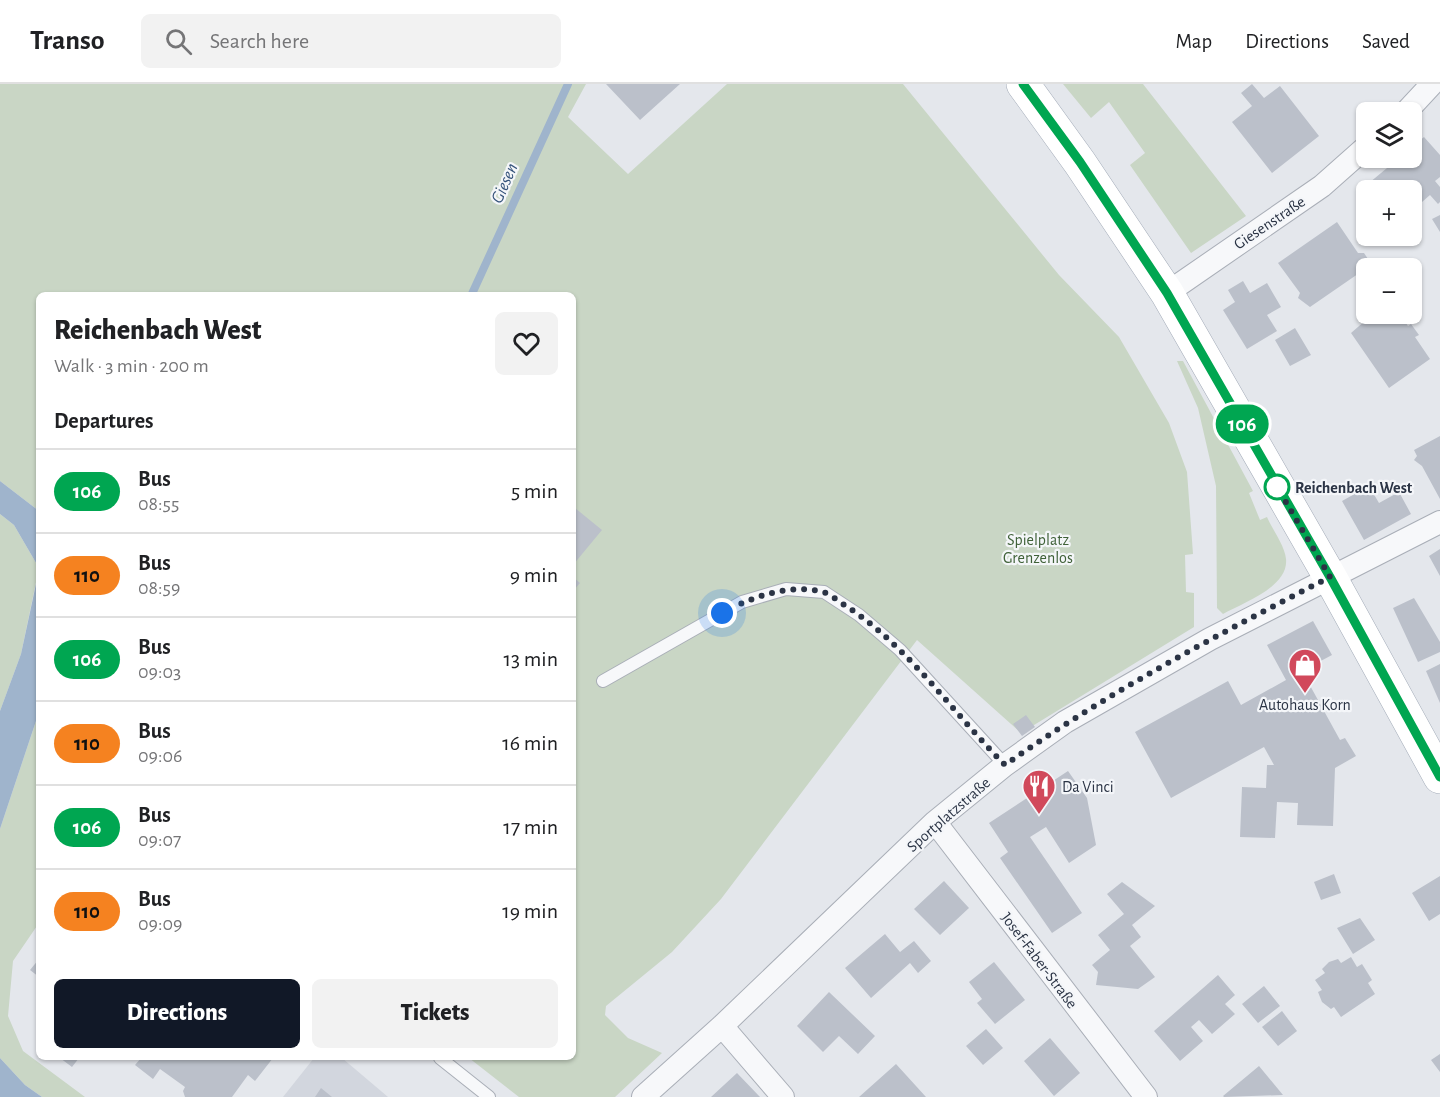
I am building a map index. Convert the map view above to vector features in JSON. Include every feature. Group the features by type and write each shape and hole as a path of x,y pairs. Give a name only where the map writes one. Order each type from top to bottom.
{"main road":[{"path":"1023,84 1080,162 1167,293 1330,577 1440,777"}],"street":[{"path":"1415,102 1432,84"},
{"name":"Giesenstraße","path":"1167,293 1322,186 1356,156"},
{"name":"Sportplatzstraße","path":"643,1097 722,1026 935,822 1005,765 1065,722 1210,639 1440,522"},
{"name":"Josef-Faber-Straße","path":"935,822 1146,1097"},
{"path":"722,1026 783,1097"}],"lane":[{"path":"603,681 742,602 786,589 824,592 859,615 900,650 971,731 1005,765"},
{"path":"443,1060 489,1097"}],"shaded area":[{"path":"312,1060 344,1060 388,1097 283,1097"}],"green space":[{"name":"Spielplatz Grenzenlos","path":"0,84 586,84 568,117 628,174 727,84 903,84 1059,275 1119,337 1169,423 1187,472 1193,554 1185,555 1186,592 1194,593 1194,627 1021,733 917,640 721,899 672,952 606,1006 605,1015 628,1038 662,1053 615,1097 519,1097 472,1060 576,1060 576,292 36,292 36,509 0,481"},
{"path":"1063,84 1143,84 1246,216 1191,253 1130,165 1145,153 1109,102 1091,118"},
{"path":"1177,361 1183,361 1253,491 1249,493 1260,520 1267,517 1281,543 1286,559 1285,569 1273,586 1223,614 1217,608 1216,486 1198,408"},
{"path":"0,514 14,525 36,563 36,582 21,654 0,711"},
{"path":"36,721 36,927 13,961 8,1016 23,1051 85,1097 42,1097 25,1085 0,1058 0,829"}],"water":[{"path":"0,481 36,509 36,563 14,525 0,514"},
{"path":"36,584 36,721 0,829 0,711 21,654"},
{"path":"0,1058 25,1085 42,1097 0,1097"}],"building":[{"path":"606,84 680,84 640,120"},
{"path":"1252,84 1264,98 1280,86 1319,136 1272,173 1232,122 1252,106 1241,93"},
{"path":"1424,137 1440,155 1440,177 1435,181 1440,187 1438,204 1430,195 1422,202 1422,180 1373,180 1387,168 1422,168 1422,139"},
{"path":"1440,215 1440,232 1432,219"},
{"path":"1337,222 1358,253 1364,253 1367,258 1356,258 1356,275 1310,307 1298,298 1300,293 1278,263"},
{"path":"1243,281 1250,293 1267,283 1281,307 1267,315 1277,331 1247,349 1223,310 1235,302 1228,290"},
{"path":"1361,324 1407,324 1408,326 1411,324 1419,335 1415,337 1430,359 1389,388 1351,333"},
{"path":"1295,328 1311,355 1290,366 1275,340"},
{"path":"1440,436 1440,499 1422,466 1414,460 1417,456 1414,450"},
{"path":"1369,486 1379,503 1399,492 1411,514 1364,540 1342,501"},
{"path":"576,509 602,530 576,561"},
{"path":"1440,549 1440,576 1429,556"},
{"path":"1414,598 1440,642 1440,652 1418,662 1393,608"},
{"path":"1313,621 1332,655 1302,671 1340,740 1345,738 1356,756 1335,768 1333,826 1297,825 1298,803 1277,802 1275,838 1240,837 1242,787 1266,788 1267,765 1274,765 1264,747 1171,798 1135,732 1228,681 1241,705 1286,680 1267,645"},
{"path":"1440,664 1440,703 1426,671"},
{"path":"1026,715 1035,727 1022,736 1013,724"},
{"path":"1068,771 1087,798 1096,845 1069,863 1046,827 1030,837 1082,913 1052,933 1000,858 1008,852 989,823"},
{"path":"1334,874 1341,893 1321,900 1314,882"},
{"path":"1440,876 1440,914 1429,921 1412,893"},
{"path":"944,881 969,908 940,935 914,909"},
{"path":"1122,882 1155,906 1132,925 1141,937 1130,946 1155,977 1138,989 1096,985 1098,972 1092,965 1110,950 1098,935 1124,914 1107,894"},
{"path":"1360,918 1375,940 1353,954 1337,928"},
{"path":"885,934 900,952 914,941 931,961 918,973 910,963 871,998 845,968"},
{"path":"1351,957 1357,967 1362,964 1372,980 1368,983 1375,994 1341,1017 1334,1007 1331,1009 1322,1002 1318,992 1322,990 1315,980 1325,973 1322,969 1329,962 1338,959 1341,963"},
{"path":"994,962 1025,1000 995,1024 977,1003 982,999 969,982"},
{"path":"36,963 36,975 30,970"},
{"path":"1218,975 1235,995 1225,1004 1235,1014 1212,1034 1199,1020 1191,1027 1203,1041 1180,1061 1154,1031"},
{"path":"1264,986 1280,1006 1258,1023 1242,1004"},
{"path":"829,992 875,1036 858,1054 839,1036 823,1052 797,1026"},
{"path":"1282,1011 1297,1031 1278,1046 1262,1027"},
{"path":"986,1029 1003,1048 983,1065 966,1046"},
{"path":"1050,1038 1080,1073 1054,1096 1024,1061"},
{"path":"1440,1054 1440,1072 1431,1060"},
{"path":"63,1060 77,1060 72,1067"},
{"path":"139,1060 271,1060 255,1081 248,1075 232,1097 185,1097 183,1091 185,1087 160,1069 153,1079 135,1065"},
{"path":"896,1064 926,1097 859,1097"},
{"path":"1259,1066 1283,1095 1223,1096"},
{"path":"737,1073 760,1097 711,1097"},
{"path":"321,1088 332,1097 315,1097"}],"waterway":[{"name":"Giesen","path":"473,292 568,84"}],"bus line":[{"name":"106","path":"1023,84 1080,162 1167,293 1330,577 1440,777"}],"place":[{"name":"Reichenbach West","path":"1277,487"},
{"name":"Autohaus Korn","path":"1305,694"},
{"name":"Da Vinci","path":"1039,815"}],"route":[{"path":"722,613 742,602 786,589 824,592 859,615 900,650 971,731 1005,765 1065,722 1210,639 1330,577 1277,487"}]}
